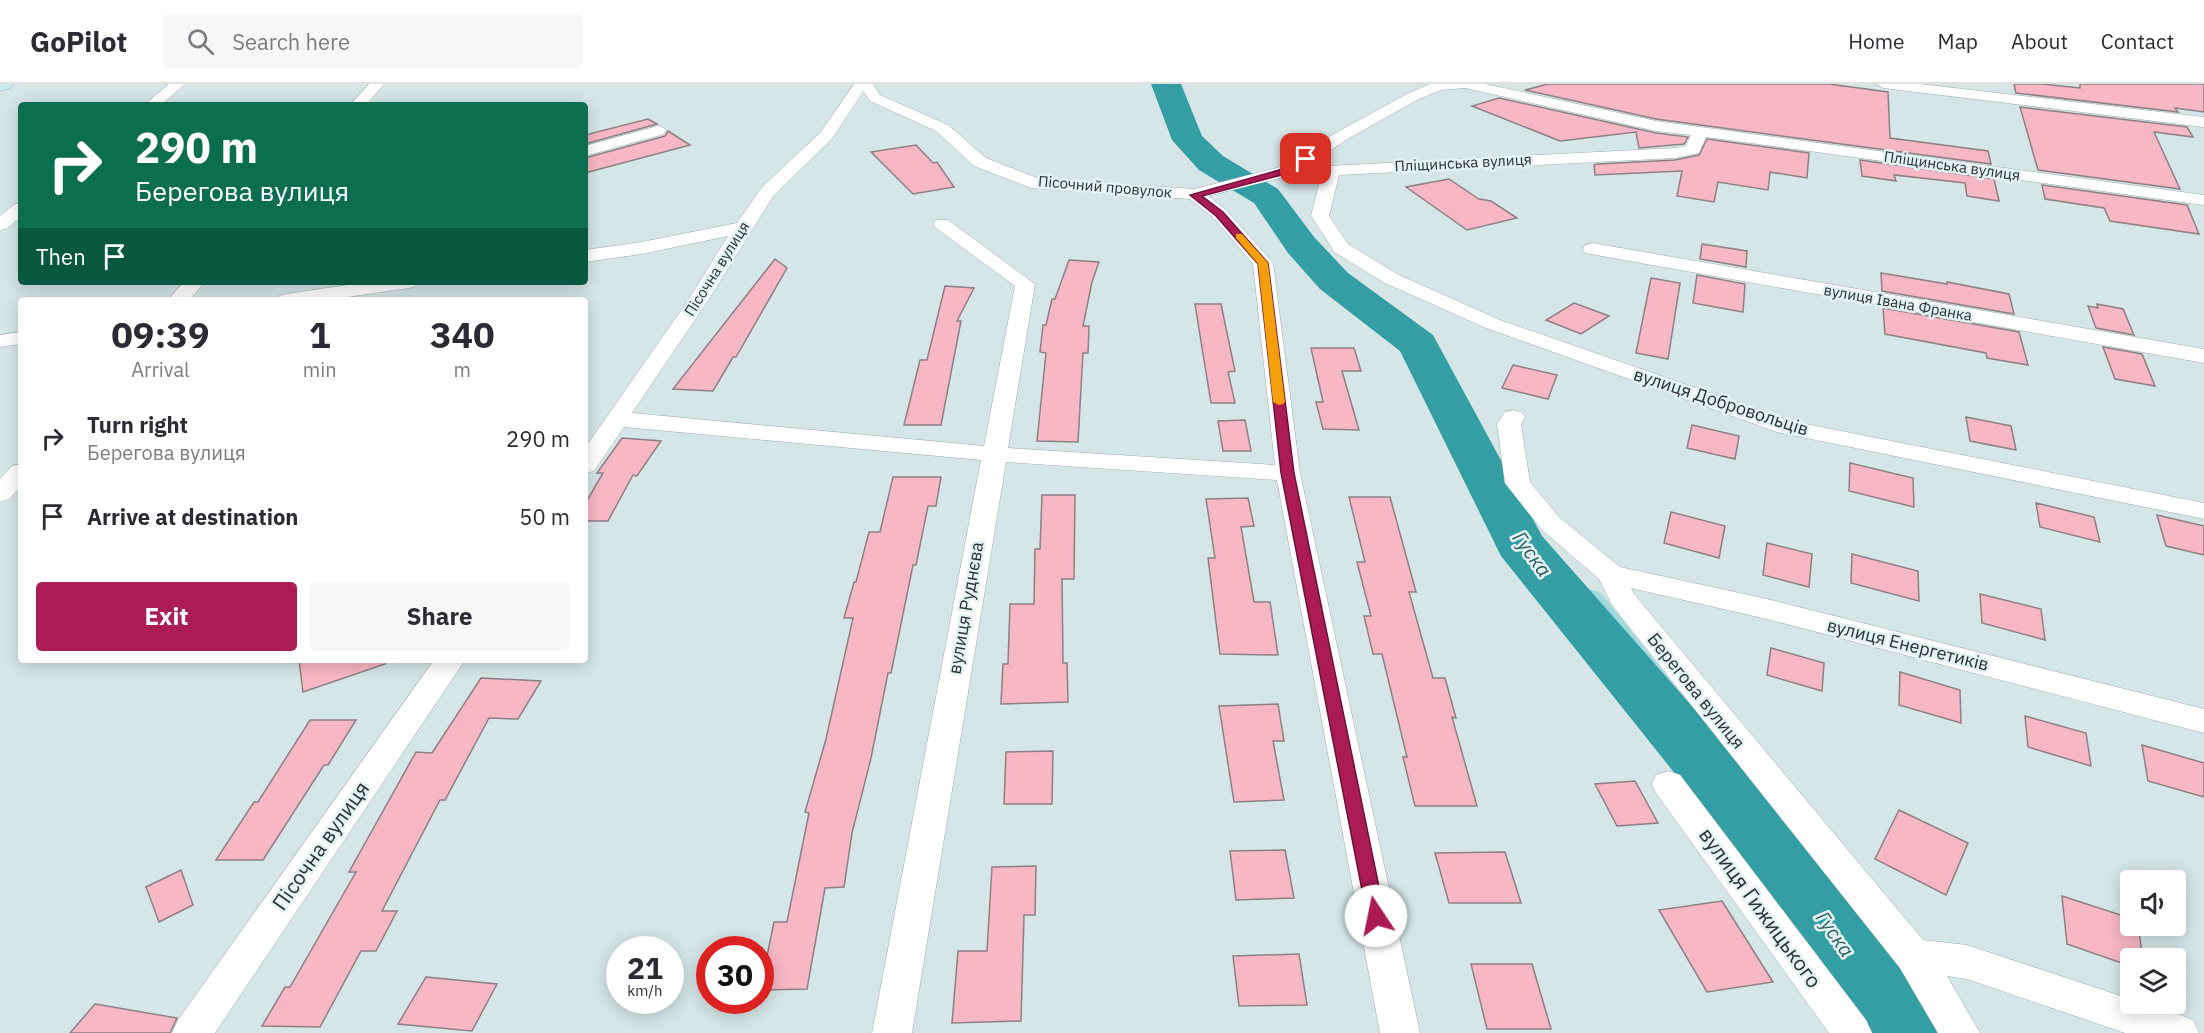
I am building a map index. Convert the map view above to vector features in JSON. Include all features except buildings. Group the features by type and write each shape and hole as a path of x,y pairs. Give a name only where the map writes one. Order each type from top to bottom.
{"street":[{"path":"156,102 178,84"},
{"path":"361,102 377,84"},
{"name":"Пісочна вулиця","path":"588,462 699,299 768,191 826,136 861,84"},
{"name":"Пісочний провулок","path":"866,84 875,98 942,128 980,162 1037,184 1195,195"},
{"path":"1195,195 1286,171 1345,134 1412,97 1438,86 1465,84"},
{"name":"Пліщинська вулиця","path":"1465,84 1656,126 2204,200"},
{"path":"1883,84 2204,122"},
{"path":"588,150 658,131"},
{"name":"Пліщинська вулиця","path":"1286,171 1330,171 1675,153 1693,150 1700,132"},
{"name":"вулиця Добровольців","path":"1330,171 1320,216 1341,248 1392,279 1493,324 1785,427 2204,511"},
{"path":"1195,195 1220,214 1263,263 1288,473 1400,1033"},
{"path":"0,225 18,210"},
{"name":"вулиця Руднєва","path":"892,1033 1025,284 942,224"},
{"path":"588,256 642,248 743,227"},
{"name":"вулиця Івана Франка","path":"1592,249 2204,356"},
{"path":"181,297 192,285"},
{"path":"306,297 388,285"},
{"path":"0,340 18,338"},
{"name":"Берегова вулиця","path":"1513,417 1509,424 1518,483 1551,524 1611,574 1622,598 1913,956 1960,1033"},
{"path":"617,419 993,454 1288,473"},
{"path":"0,494 18,474"},
{"name":"вулиця Енергетиків","path":"1611,574 1767,609 2204,721"},
{"name":"Пісочна вулиця","path":"192,1033 448,663"},
{"name":"вулиця Гижицького","path":"1668,784 1852,1033"},
{"path":"1913,956 1967,962 2179,1033"}],"shaded area":[{"path":"1519,566 1601,593 1909,981 1944,1033 1876,1033 1639,728"}],"waterway":[{"name":"Гуска","path":"1166,84 1188,140 1211,163 1266,196 1301,245 1334,281 1418,344 1520,544 1765,836 1878,996 1910,1033"}],"slow traffic":[{"path":"1239,236 1263,263 1279,402"}],"route":[{"path":"1306,159 1286,171 1195,195 1220,214 1263,263 1288,473 1376,916"}]}
